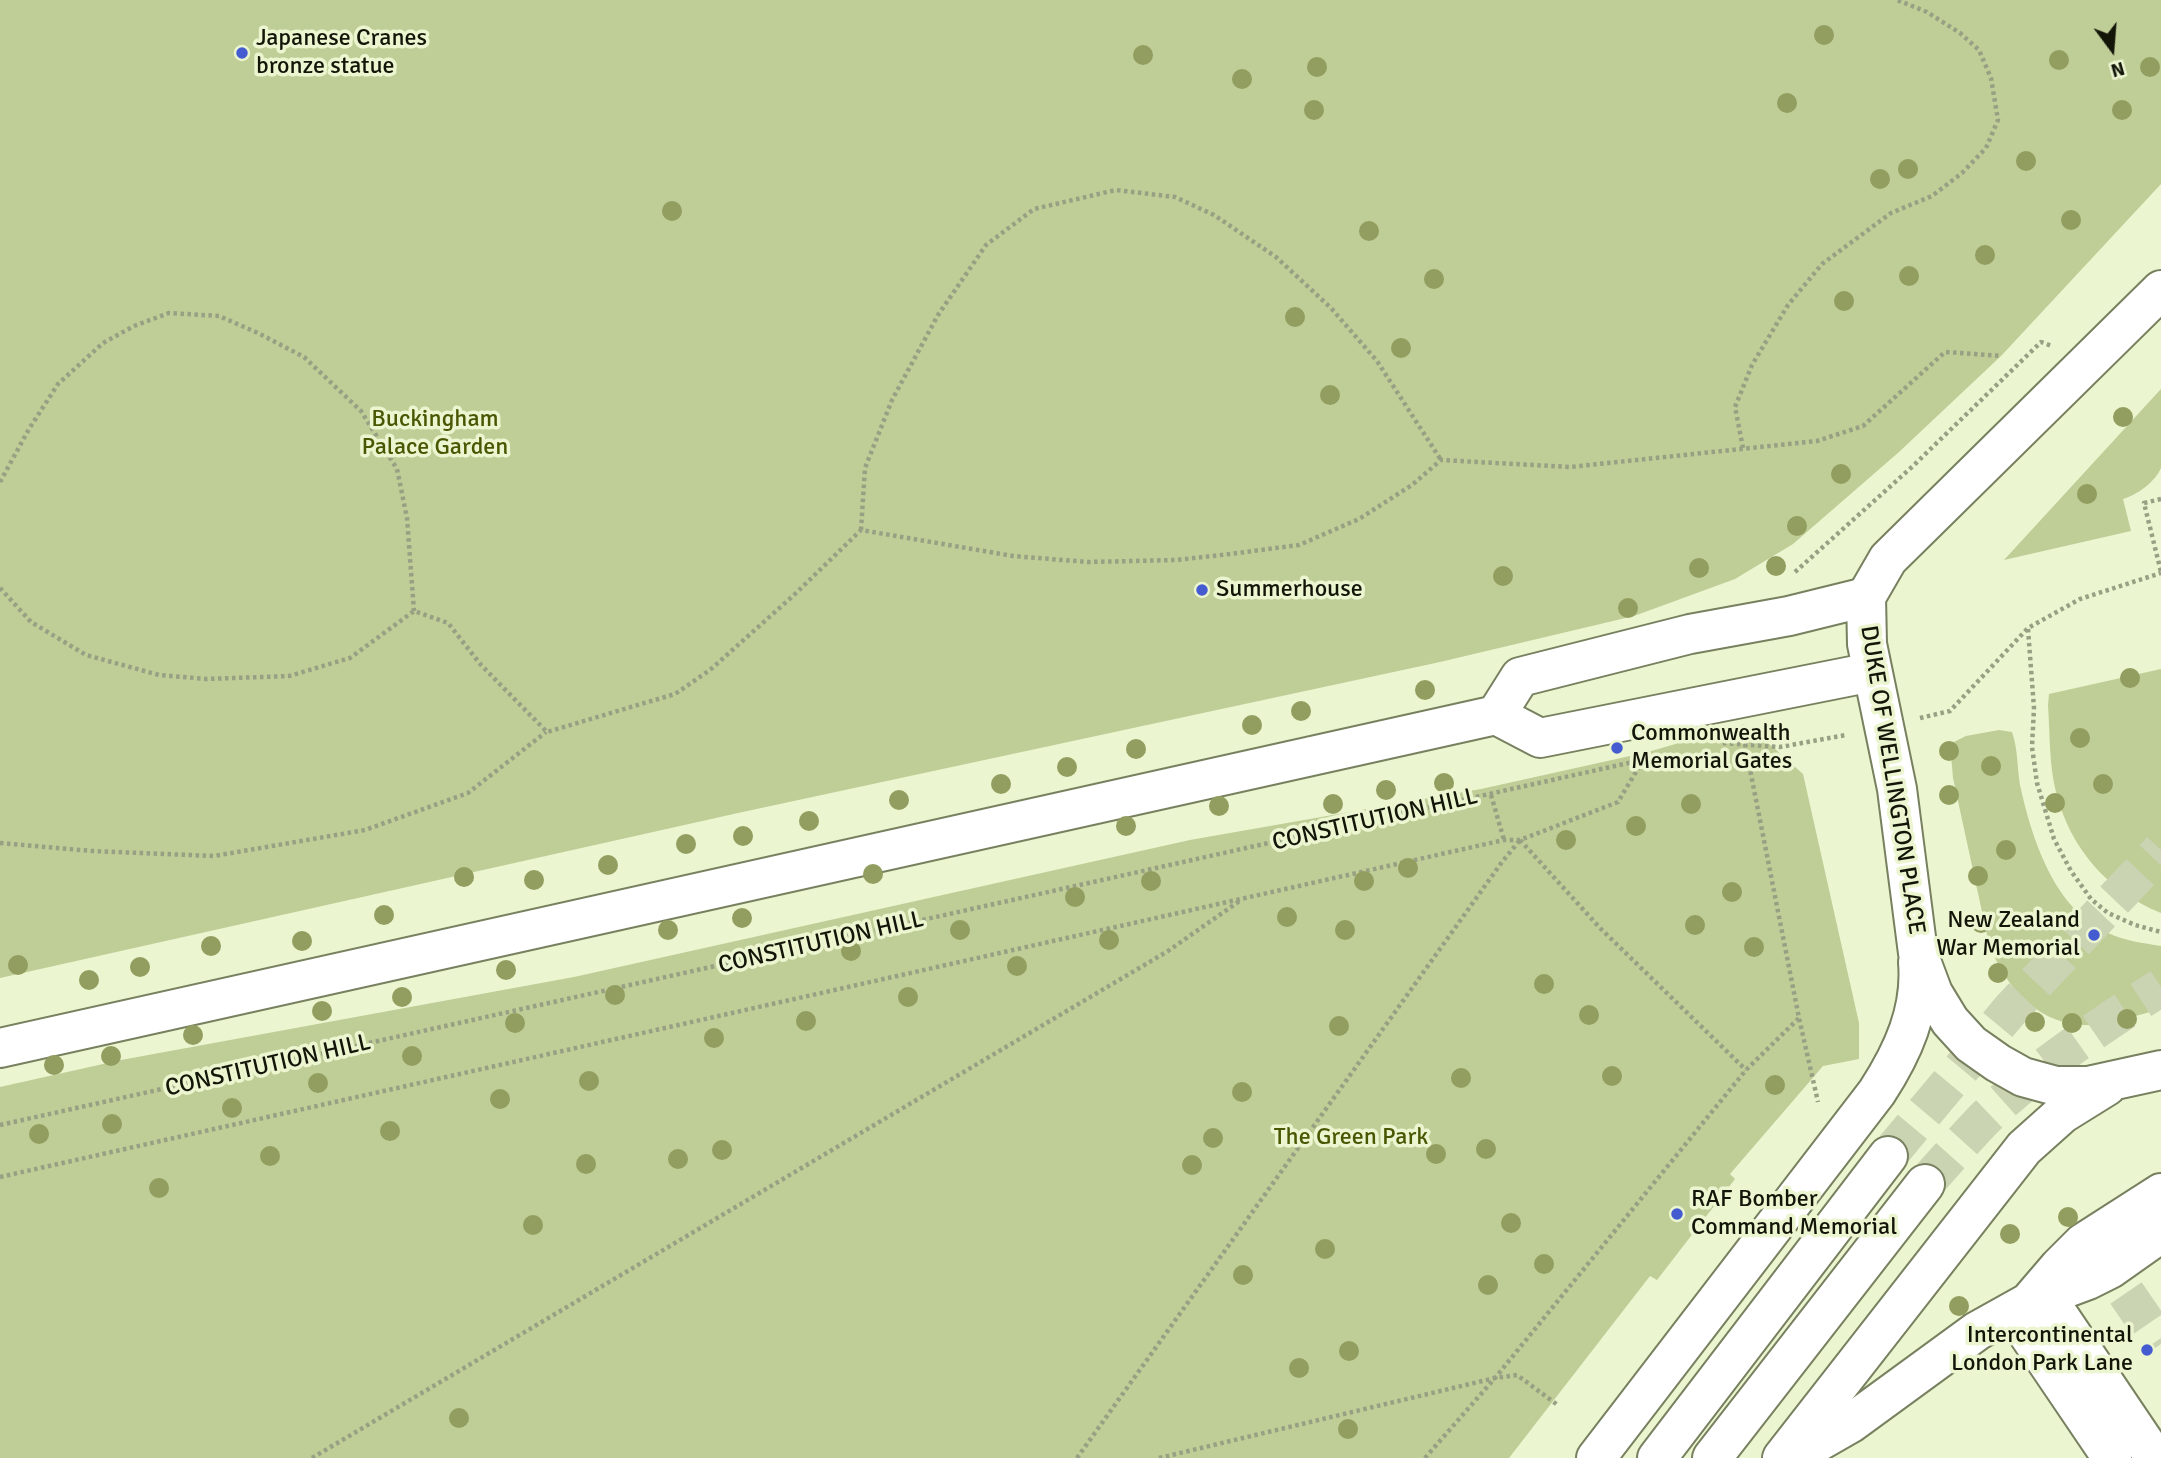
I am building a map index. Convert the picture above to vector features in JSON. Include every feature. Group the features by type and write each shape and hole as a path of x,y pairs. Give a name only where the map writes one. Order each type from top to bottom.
{"main road":[{"name":"DUKE OF WELLINGTON PLACE","path":"2121,1079 2088,1086 2056,1086 2023,1077 1971,1044 1950,1021 1933,993 1918,953 1898,789 1867,644 1867,597 1888,559 2161,290"},
{"path":"1496,715 1520,677 1690,634 1867,597"},
{"path":"0,1048 1496,715 1540,738 1872,672"},
{"path":"1596,1458 1895,1065 1916,1010 1920,984 1918,953"},
{"path":"1782,1458 2024,1149 2062,1114 2094,1093 2121,1079 2161,1070"},
{"path":"1657,1458 1888,1156"},
{"path":"1712,1458 1925,1184"},
{"path":"2112,1458 2028,1334 2026,1318 2029,1302 2083,1244 2161,1193"},
{"path":"1790,1458 1851,1423 1977,1331 2029,1302 2088,1280 2118,1281 2161,1233"},
{"path":"2029,1302 2046,1307 2060,1317 2155,1458"}],"path":[{"path":"1743,448 1735,407 1752,365 1788,305 1822,264 1891,213 1931,196 1962,173 1986,148 1998,120 1991,78 1979,50 1960,33 1938,19 1897,0"},
{"path":"0,843 92,851 214,856 365,830 468,793 547,732 675,694 710,670 794,595 861,530 865,468 892,400 938,315 986,245 1034,209 1116,190 1175,197 1214,215 1276,257 1331,308 1377,361 1441,460"},
{"path":"0,482 58,384 103,343 134,326 169,313 219,316 304,357 361,411 397,469 407,518 414,611"},
{"path":"1791,576 1913,466 2041,342 2088,360"},
{"path":"861,530 1013,556 1088,562 1176,560 1299,545 1359,519 1412,485 1441,460 1570,467 1817,442 1863,426 1945,352 2001,356"},
{"path":"1950,711 2028,628 2080,599 2161,572 2144,503 2161,499"},
{"path":"0,588 31,622 86,655 159,675 207,679 289,676 349,658 414,611"},
{"path":"414,611 448,623 481,665 547,732"},
{"path":"2028,628 2034,708 2032,747 2037,783 2054,839 2071,871 2091,899 2117,917 2161,932"},
{"path":"1818,1102 1745,744 1780,747 1831,738"},
{"name":"CONSTITUTION HILL","path":"0,1125 1643,760 1618,802 1520,840"},
{"path":"1491,794 1504,840"},
{"path":"0,1177 1504,840 1520,840 1600,929 1746,1070"},
{"path":"1077,1458 1493,873 1520,840"},
{"path":"312,1458 1168,951 1246,897"},
{"path":"1425,1458 1495,1378 1746,1070 1799,1018"},
{"path":"1159,1458 1517,1375 1559,1406"}],"green space":[{"name":"Buckingham Palace Garden","path":"0,0 2161,0 2161,184 2001,356 1899,452 1793,544 1735,579 1634,616 1440,662 738,813 0,978"},
{"path":"2161,389 2161,468 2145,487 2123,499 2131,531 2004,560"},
{"path":"2161,669 2161,913 2124,893 2108,880 2081,849 2071,831 2056,792 2048,705 2049,694"},
{"name":"The Green Park","path":"1744,724 1803,774 1859,1023 1859,1059 1823,1066 1730,1174 1735,1179 1657,1280 1650,1276 1509,1458 0,1458 0,1087 121,1060 574,977 1190,840 1481,789 1648,752"},
{"path":"1999,730 2012,732 2020,785 2031,828 2048,870 2060,890 2089,922 2108,933 2127,940 2161,946 2161,1009 2100,1024 2064,1022 2036,1009 2023,998 2003,973 1989,944 1953,778 1950,744 1966,736"}],"tunnel":[{"path":"1888,1156 2011,1009 2161,850"},
{"path":"1925,1184 1983,1120 2024,1083 2091,1033 2161,987"},
{"path":"2126,1293 2161,1344"}],"place":[{"name":"Japanese Cranes bronze statue","path":"242,53"},
{"name":"Summerhouse","path":"1202,590"},
{"name":"Commonwealth Memorial Gates","path":"1617,748"},
{"name":"New Zealand War Memorial","path":"2094,935"},
{"name":"RAF Bomber Command Memorial","path":"1677,1214"},
{"name":"Intercontinental London Park Lane","path":"2147,1350"}]}
